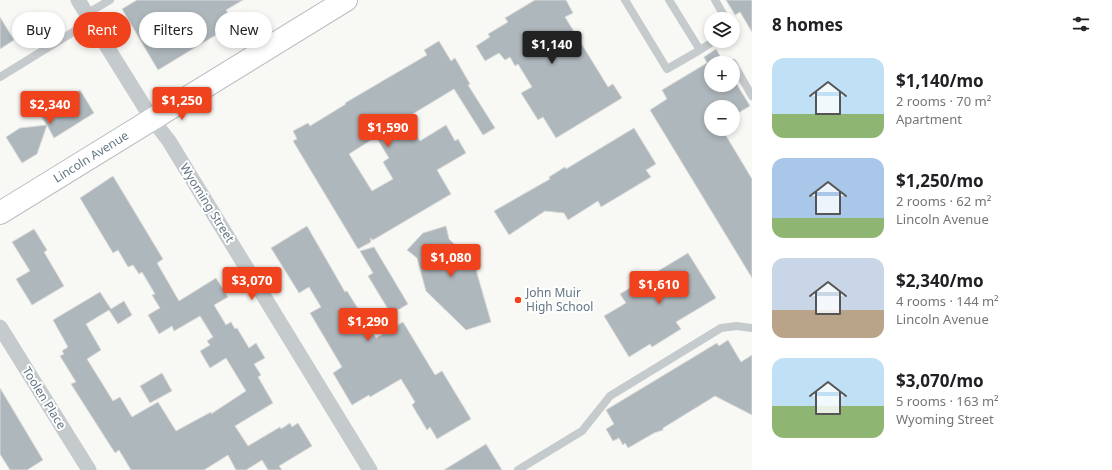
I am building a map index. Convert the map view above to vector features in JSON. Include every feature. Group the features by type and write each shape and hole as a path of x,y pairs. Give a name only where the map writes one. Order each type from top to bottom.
{"main road":[{"name":"Lincoln Avenue","path":"0,213 346,0"}],"street":[{"name":"Wyoming Street","path":"78,0 85,12"},
{"name":"Wyoming Street","path":"107,48 152,120 169,141 370,470"},
{"name":"Toolen Place","path":"0,326 89,470"}],"lane":[{"path":"95,12 110,0"},
{"path":"625,0 667,69 704,47"},
{"path":"669,0 700,50"},
{"path":"715,0 722,12"},
{"path":"0,77 73,28"},
{"path":"740,75 752,96"},
{"path":"518,470 582,431 610,396 721,328 737,326 752,328"}],"building":[{"path":"137,0 243,0 226,10 227,12 215,12 215,36 207,40 207,12 139,12 139,38 131,24 131,12 124,12 122,9"},
{"path":"535,0 566,0 573,13 565,17 608,87 613,84 622,98 556,138 543,117 538,120 521,93 532,87 518,64 515,66 510,57 505,60 499,53 485,61 476,46 490,37 488,34 508,22 505,18"},
{"path":"726,0 752,0 752,32 740,12 733,12"},
{"path":"0,17 12,37 12,41 0,49"},
{"path":"439,41 451,61 455,58 470,84 468,85 495,128 483,135 454,89 406,118 420,141 446,125 455,141 458,139 466,153 437,170 451,194 373,240 370,238 371,242 358,249 293,141 297,139 293,131 308,123 310,126 346,104 345,103 427,55 424,50","holes":["376,137 389,158 383,162 393,179 372,191 349,154"]},
{"path":"145,48 194,48 158,70"},
{"path":"716,49 720,56 706,56"},
{"path":"704,65 704,92 740,92 740,90 750,106 740,112 740,100 704,100 704,136 726,136 752,179 752,278 650,110 667,99 662,90"},
{"path":"80,90 94,113 54,138 40,115"},
{"path":"47,125 37,154 22,163 6,137 20,128"},
{"path":"634,128 656,164 646,170 651,177 601,207 598,201 568,220 564,213 545,211 509,235 494,211 550,179 549,177 565,167 566,169"},
{"path":"113,176 163,259 157,263 179,301 216,278 228,297 214,305 226,325 231,322 235,329 237,328 249,348 256,343 265,358 254,364 261,375 258,377 273,403 235,426 248,446 280,427 281,429 290,423 292,427 298,423 312,446 279,466 282,470 268,470 262,460 246,470 236,470 228,455 204,470 131,470 119,450 115,453 71,384 76,382 60,356 64,354 62,351 68,347 53,320 100,292 111,309 124,301 132,315 118,324 109,310 86,324 101,350 87,359 113,401 120,397 132,417 158,402 176,431 211,412 211,414 246,391 226,358 210,368 200,351 210,345 207,341 213,337 200,316 174,331 172,326 159,334 148,315 160,308 152,295 155,294 142,272 139,274 133,265 128,267 118,250 113,253 80,198"},
{"path":"307,226 345,292 347,291 376,338 403,322 435,375 442,371 471,419 437,439 430,427 427,430 412,405 415,402 401,379 370,397 369,395 352,405 333,373 342,367 310,313 321,307 309,287 299,293 271,248"},
{"path":"446,226 449,239 474,263 491,322 466,330 426,291 417,258 407,250 423,233"},
{"path":"34,229 47,250 44,252 64,286 32,305 16,279 30,271 12,242"},
{"path":"374,247 408,304 391,314 368,276 373,273 360,251"},
{"path":"688,253 716,298 676,322 681,329 652,347 650,344 629,357 604,316 626,303 620,294"},
{"path":"728,340 741,362 752,355 752,415 715,396 663,428 663,430 654,433 628,448 625,443 623,445 619,438 613,441 606,429 614,424 606,410 717,343 719,346"},
{"path":"162,373 172,391 150,403 140,386"},
{"path":"0,388 43,460 27,470 10,470 0,454"},
{"path":"486,444 502,470 444,470"}],"place":[{"name":"John Muir High School","path":"518,300"}]}
